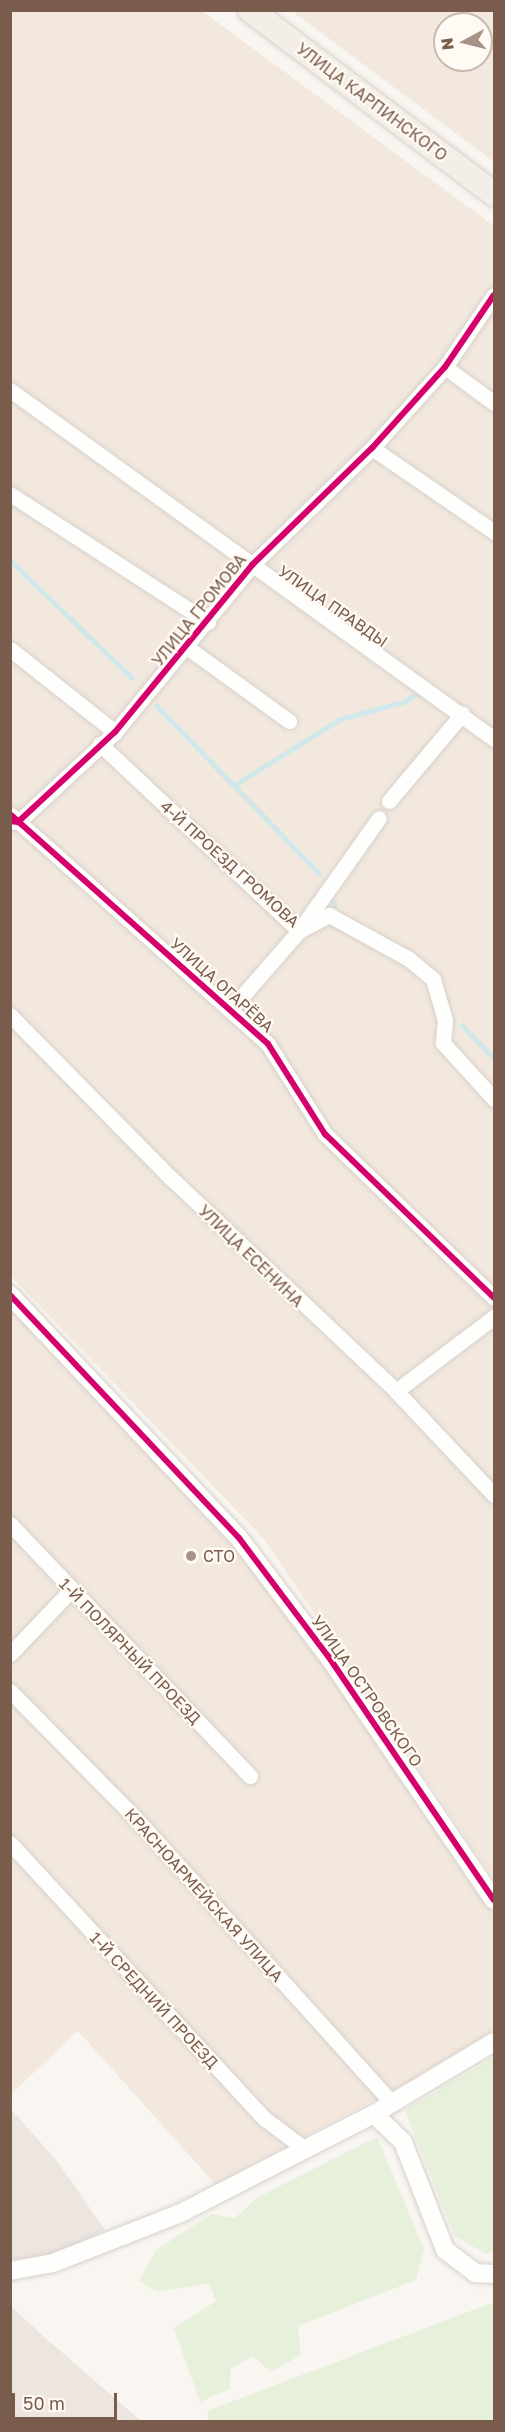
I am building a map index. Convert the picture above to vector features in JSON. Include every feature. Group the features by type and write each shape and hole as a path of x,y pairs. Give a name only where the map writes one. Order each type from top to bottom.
{"main road":[{"name":"УЛИЦА КАРПИНСКОГО","path":"250,10 495,194"}],"street":[{"name":"УЛИЦА ГРОМОВА","path":"13,819 115,732 188,648 252,565 372,448 445,368 495,295"},
{"path":"445,368 495,403"},
{"name":"УЛИЦА ПРАВДЫ","path":"10,390 495,739"},
{"path":"372,448 495,532"},
{"path":"10,494 208,622"},
{"path":"188,648 289,721"},
{"path":"10,649 115,732"},
{"path":"389,801 462,714"},
{"name":"4-Й ПРОЕЗД ГРОМОВА","path":"100,744 299,931 328,915 409,959 433,979 445,1020 443,1043 495,1099"},
{"path":"230,1011 299,931 379,818"},
{"name":"УЛИЦА ОГАРЁВА","path":"13,819 268,1044 325,1134 495,1298"},
{"name":"УЛИЦА ЕСЕНИНА","path":"10,1015 187,1193 396,1391 495,1495"},
{"name":"УЛИЦА ОСТРОВСКОГО","path":"10,1295 239,1538 328,1656 495,1900"},
{"path":"396,1391 495,1317"},
{"name":"1-Й ПОЛЯРНЫЙ ПРОЕЗД","path":"10,1524 70,1590 250,1776"},
{"path":"10,1653 70,1590"},
{"name":"КРАСНОАРМЕЙСКАЯ УЛИЦА","path":"10,1691 140,1823 392,2103"},
{"name":"1-Й СРЕДНИЙ ПРОЕЗД","path":"10,1843 265,2119 305,2149"},
{"path":"10,2271 53,2264 181,2213 374,2114 495,2042"},
{"path":"374,2114 403,2142 445,2250 475,2273 495,2274"}],"shaded area":[{"path":"11,11 202,11 494,226 494,1879 263,1538 11,1276"},
{"path":"292,11 494,11 494,162"},
{"path":"11,1310 239,1551 361,1710 494,1912 494,2037 215,2184 78,2031 11,2094"},
{"path":"10,2108 57,2161 105,2230 45,2259 11,2259"},
{"path":"11,2306 42,2335 141,2421 11,2421"}],"green space":[{"path":"494,2057 494,2252 485,2254 454,2235 405,2110"},
{"path":"377,2137 424,2249 416,2280 298,2326 301,2355 271,2372 253,2356 231,2368 229,2389 200,2402 174,2328 216,2301 209,2283 157,2292 139,2281 156,2250 211,2214 235,2218 258,2197"},
{"path":"494,2302 494,2421 209,2421 207,2411"}],"waterway":[{"path":"10,560 132,678"},
{"path":"236,784 340,719 404,702 422,690"},
{"path":"157,706 319,873"},
{"path":"329,895 335,905"},
{"path":"462,1025 494,1058"}],"cycle path":[{"path":"10,821 18,822 115,732 252,565 372,448 445,367 494,295"},
{"path":"11,815 268,1044 325,1134 494,1298"},
{"path":"10,1295 239,1538 328,1656 494,1900"}],"place":[{"name":"СТО","path":"191,1556"}]}
